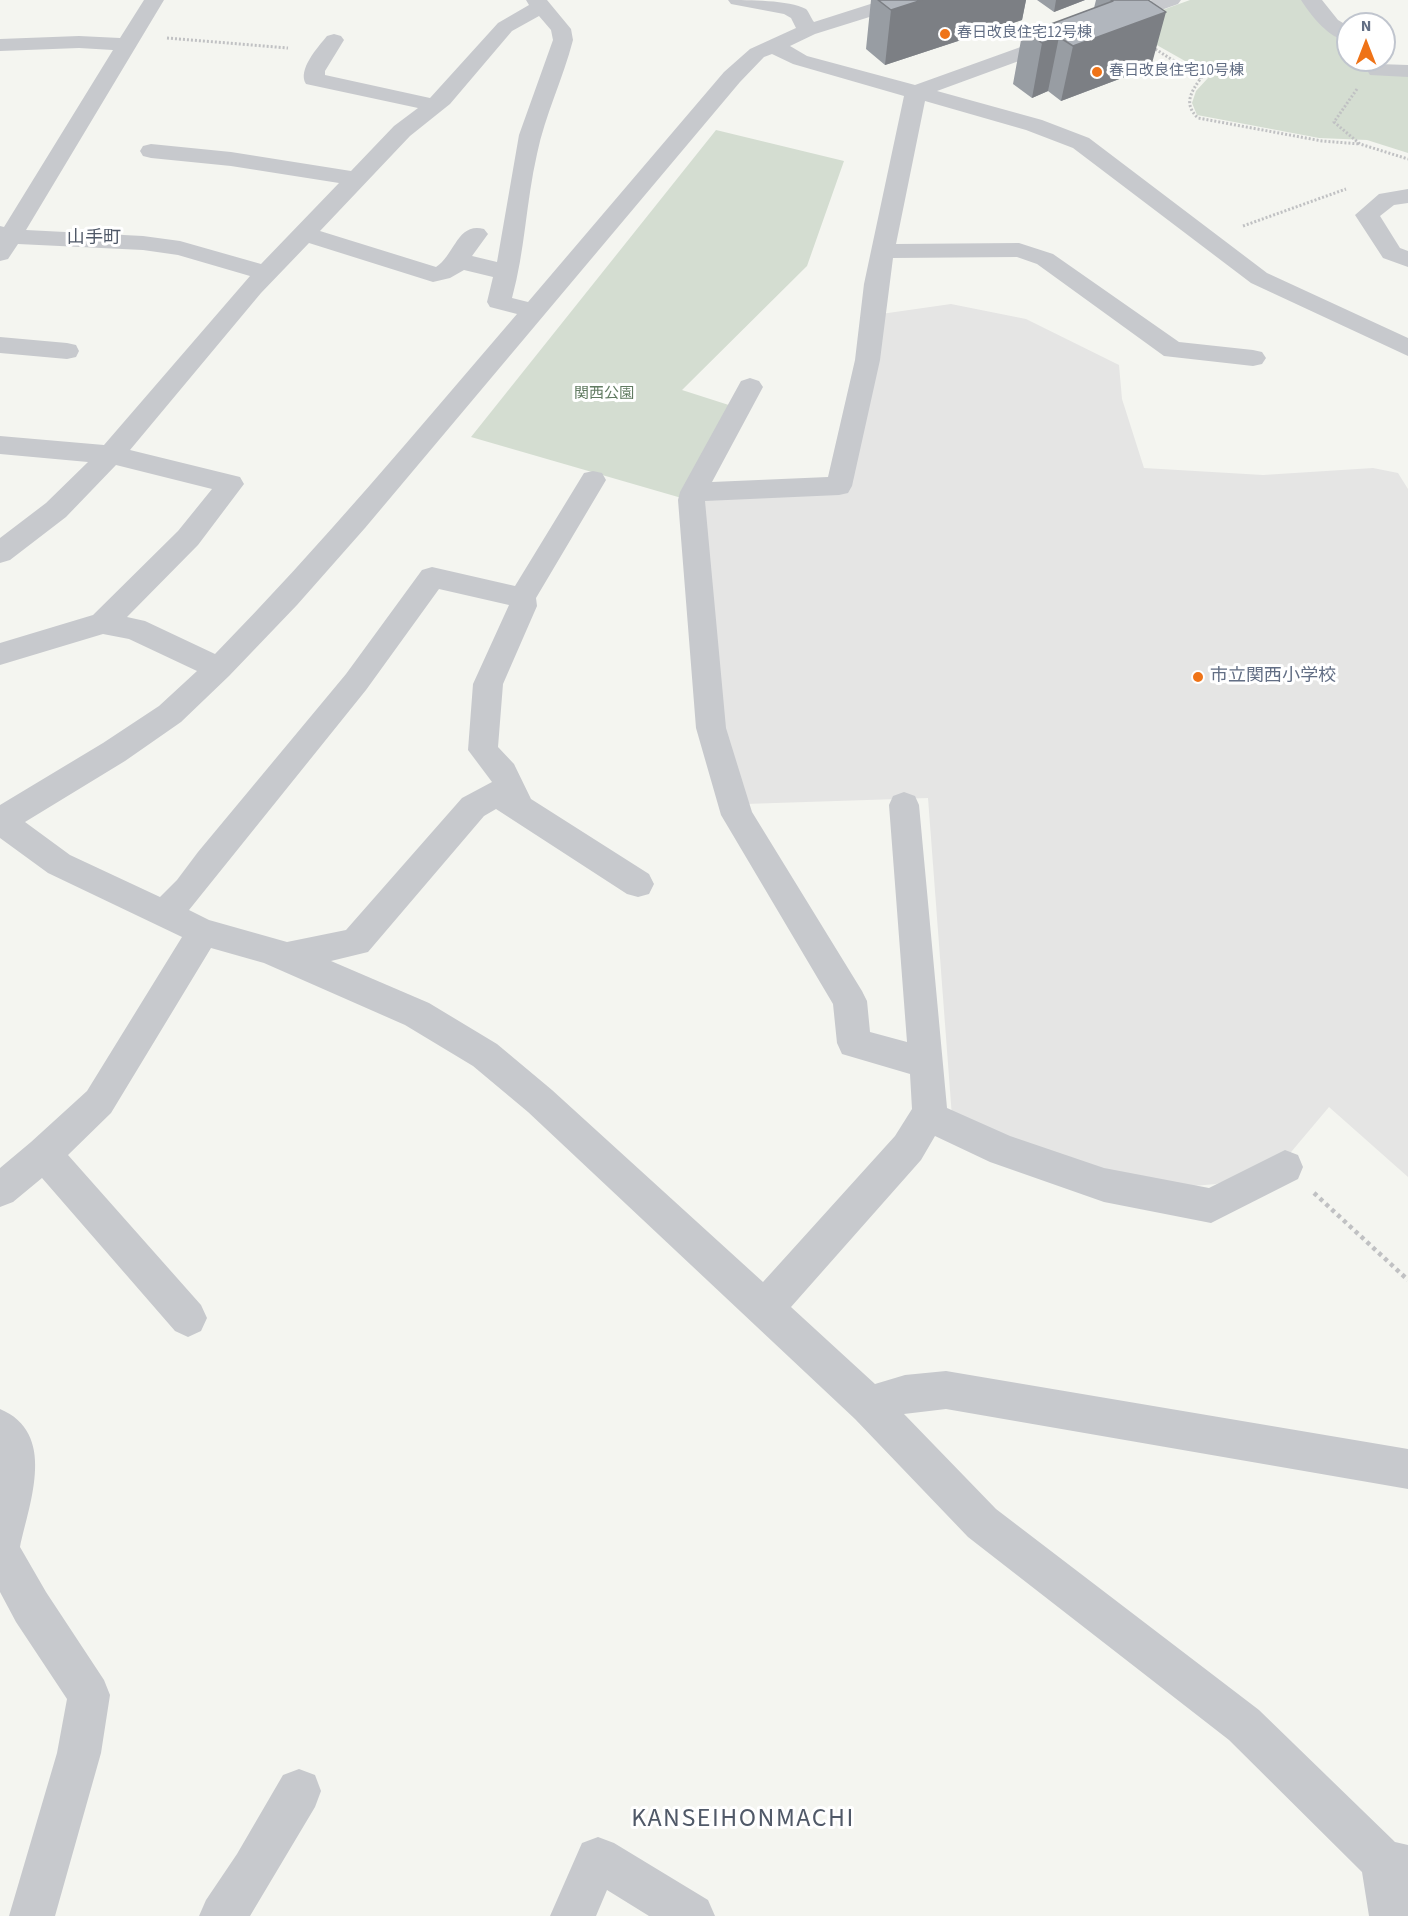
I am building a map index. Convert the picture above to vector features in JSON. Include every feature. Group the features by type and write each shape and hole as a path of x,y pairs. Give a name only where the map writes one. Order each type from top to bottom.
{"street":[{"path":"4,241 154,0"},
{"path":"738,0 794,5 808,30"},
{"path":"904,0 808,30 757,53 732,77 302,581 219,668 170,714 114,752 0,821 59,864 202,932 270,950 417,1014 485,1055 540,1101 869,1405 982,1524 1244,1725 1395,1865 1392,1916"},
{"path":"916,92 1171,0"},
{"path":"1311,0 1336,28"},
{"path":"0,553 56,510 111,455 266,273 303,233 402,131 435,105 505,27 539,4 561,29 563,40 530,135 508,273 499,302 534,311"},
{"path":"0,45 128,40"},
{"path":"773,46 800,60 1034,125 1081,143 1259,278 1408,348"},
{"path":"329,47 314,71 314,79 435,105"},
{"path":"693,492 839,486 875,305 876,284 916,92"},
{"path":"151,151 231,159 356,179"},
{"path":"1408,196 1388,199 1367,215 1391,253 1408,260"},
{"path":"303,233 433,274 444,274 456,264 466,244 476,234"},
{"path":"4,241 143,243 180,248 266,273"},
{"path":"884,251 1018,250 1045,259 1173,350 1252,358"},
{"path":"456,264 472,264 508,273"},
{"path":"0,345 67,351"},
{"path":"750,387 693,492 691,500 711,728 737,815 850,1001 854,1043 926,1063"},
{"path":"0,445 111,455 231,484 188,538 103,623"},
{"path":"520,808 503,773 483,750 488,684 523,606 522,598 593,480"},
{"path":"164,914 188,890 209,861 356,682 432,576 522,598"},
{"path":"0,654 103,623 135,629 219,668"},
{"path":"286,957 357,942 473,807 496,792 638,884"},
{"path":"765,1308 908,1148 930,1112 904,805"},
{"path":"0,1190 44,1154 99,1102 202,932"},
{"path":"928,1116 1003,1150 1104,1185 1211,1206 1285,1167"},
{"path":"44,1154 188,1318"},
{"path":"869,1405 905,1394 946,1390 1408,1469"},
{"path":"0,1429 15,1446 14,1479 0,1549 31,1607 89,1695 79,1753 32,1916"},
{"path":"222,1916 245,1886 267,1842 299,1791"},
{"path":"573,1916 598,1859 692,1916"}],"path":[{"path":"1113,21 1126,33 1179,62 1202,78 1188,95 1187,101 1188,108 1198,118 1304,138 1360,144 1408,159"},
{"path":"128,40 329,47"},
{"path":"1360,144 1334,122 1343,106 1371,72"},
{"path":"1208,238 1350,188"},
{"path":"1285,1167 1408,1280"}],"shaded area":[{"path":"951,304 1026,319 1119,365 1122,399 1144,468 1263,475 1373,468 1398,473 1408,489 1408,1177 1329,1107 1281,1164 1216,1184 1182,1187 1107,1171 952,1117 928,798 745,804 716,726 703,495 842,489 881,314"}],"green space":[{"path":"1190,0 1303,0 1336,37 1336,72 1382,72 1408,75 1408,153 1367,140 1319,138 1197,115 1192,103 1196,91 1208,78 1185,61 1132,31 1132,21"},
{"name":"関西公園","path":"716,130 844,161 807,266 682,390 735,407 685,499 471,437"}],"building":[{"path":"878,0 922,0 891,10"},
{"path":"1111,0 1148,0 1166,12 1073,46 1059,37 1042,43 1023,29 1039,23 1043,27 1113,1"}],"place":[{"name":"春日改良住宅12号棟","path":"945,34"},
{"name":"春日改良住宅10号棟","path":"1097,72"},
{"name":"市立関西小学校","path":"1198,677"}],"district":[{"name":"山手町","path":"94,239"},
{"name":"KANSEIHONMACHI","path":"743,1820"}]}
